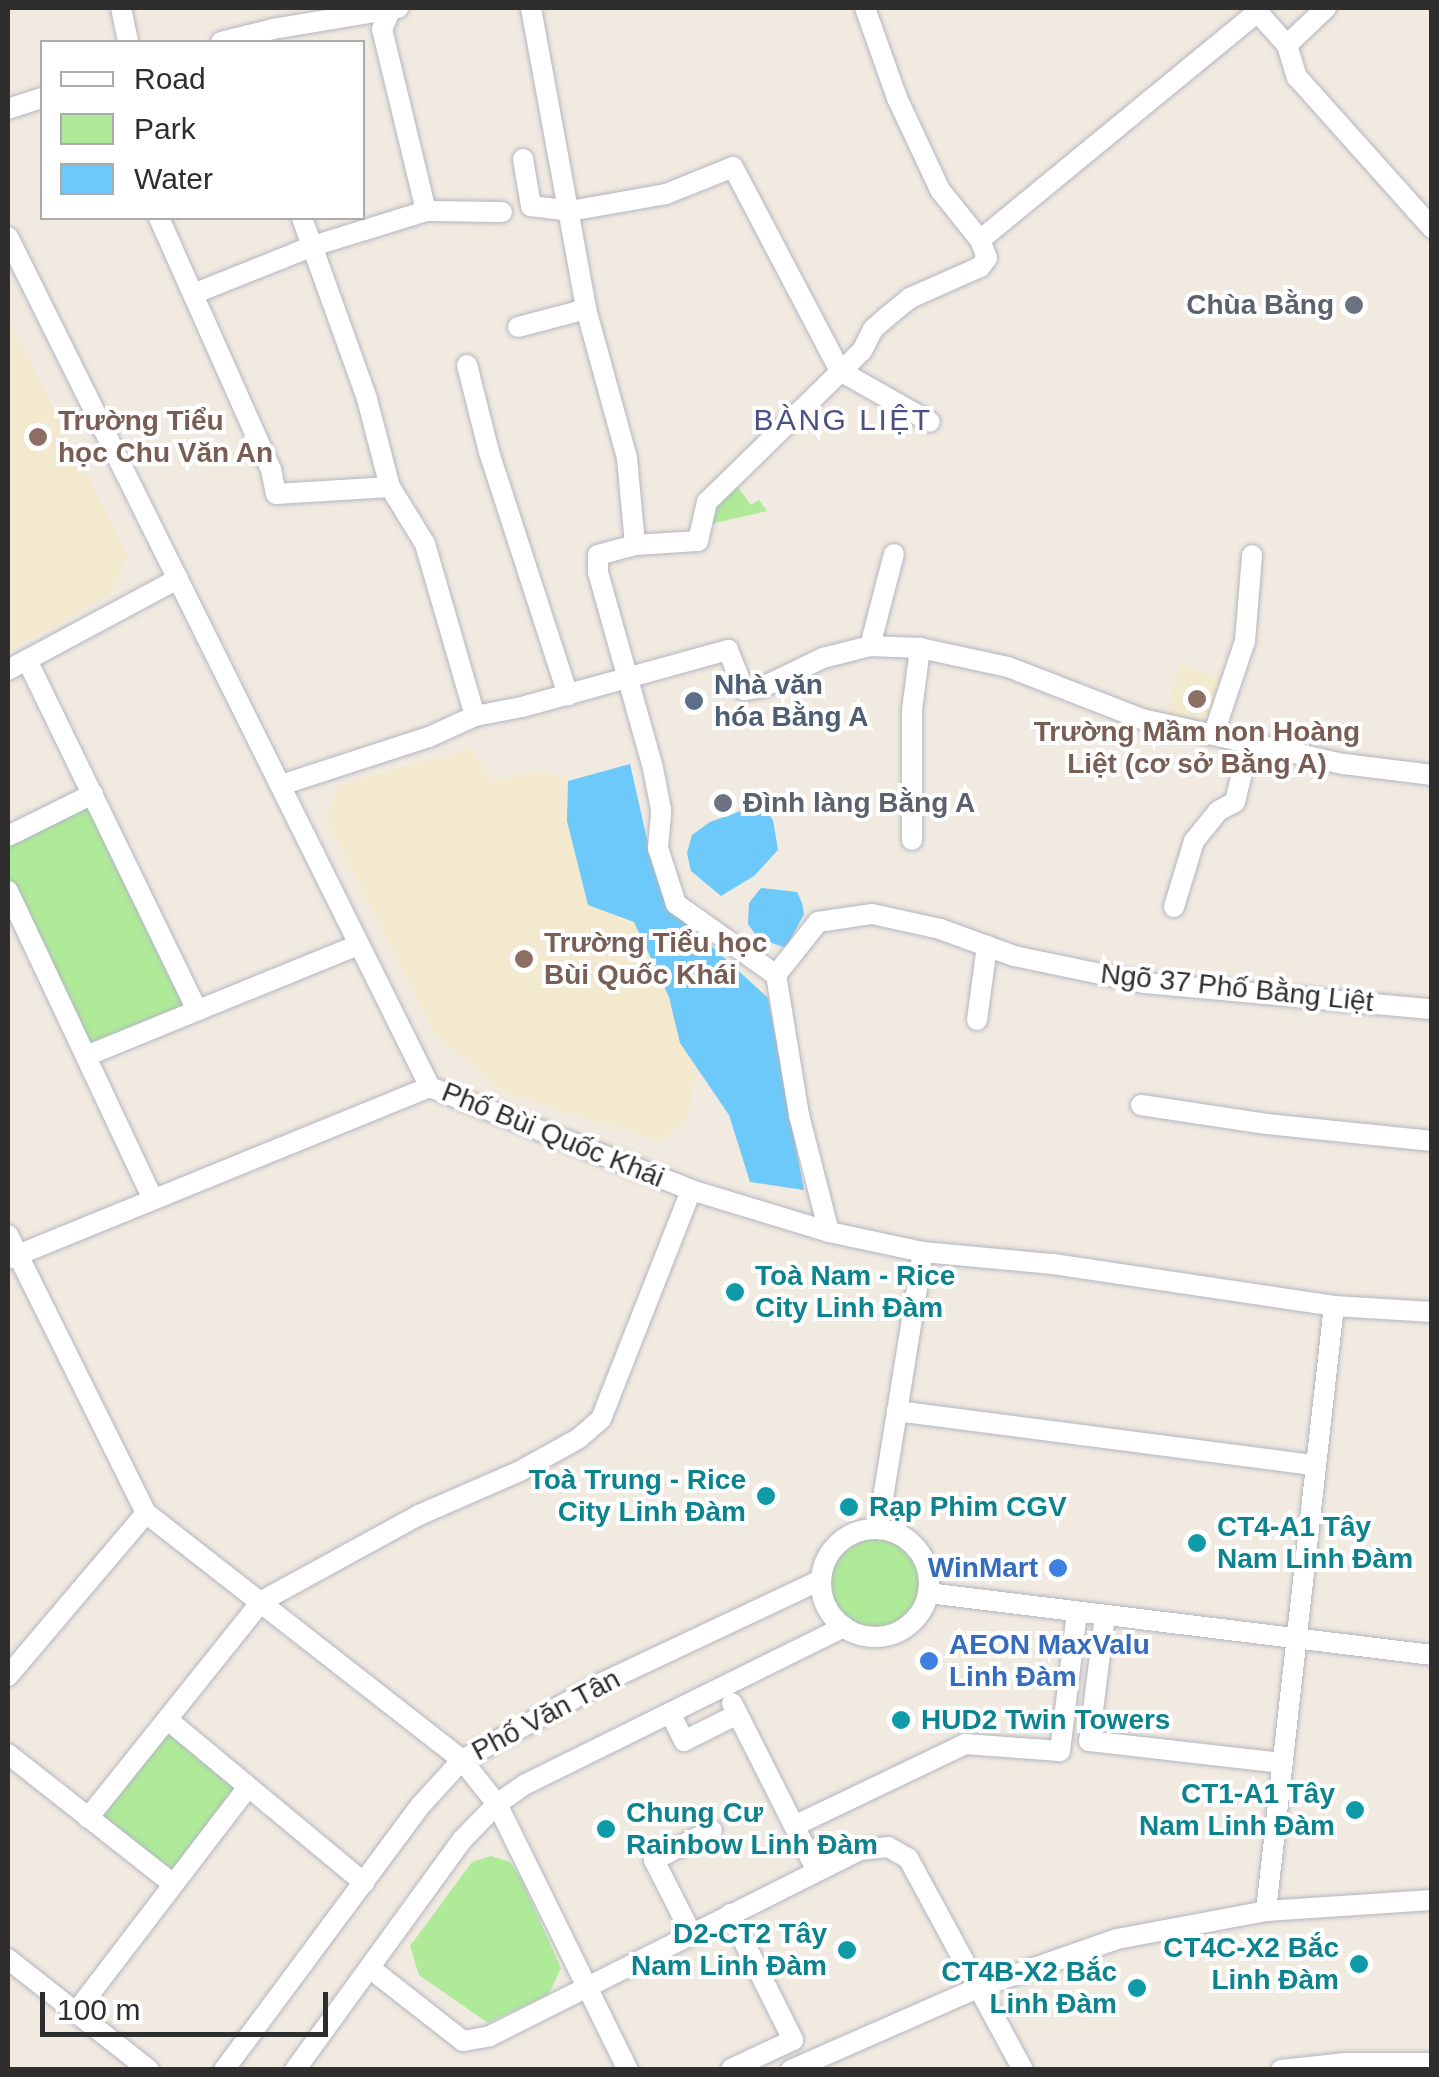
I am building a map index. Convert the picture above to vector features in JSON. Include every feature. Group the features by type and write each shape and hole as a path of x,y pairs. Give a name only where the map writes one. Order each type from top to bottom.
{"street":[{"path":"121,8 128,40"},
{"path":"238,40 394,8"},
{"path":"394,8 382,29 426,211"},
{"path":"530,8 586,309 627,458 635,545"},
{"path":"829,1232 799,1115 776,975 676,904 658,848 662,810 598,572 598,555 635,545 698,541 708,502 862,351 872,329 910,298 980,267 987,258 980,240 940,190 897,98 865,8"},
{"path":"1287,45 1326,8"},
{"path":"980,240 1256,10 1287,45 1297,77 1432,228"},
{"path":"8,108 40,99"},
{"path":"523,159 531,206 570,210 666,194 733,167 840,371 930,422"},
{"path":"193,294 312,246 426,211 502,212"},
{"path":"160,220 271,469 276,494 390,487"},
{"path":"303,220 366,399 390,487 425,544 475,716"},
{"name":"Phố Bùi Quốc Khái","path":"8,236 430,1087 691,1190 829,1232 922,1252 1054,1264 1334,1306 1432,1312"},
{"path":"518,327 586,309"},
{"path":"468,365 489,452 568,694"},
{"path":"870,646 894,554"},
{"path":"1214,734 1245,641 1252,555"},
{"path":"8,670 178,579"},
{"path":"281,785 428,737 475,716 728,650 744,690 763,687 823,658 870,646 920,648 1008,667 1142,720 1344,764 1432,775"},
{"path":"912,840 912,710 920,648"},
{"path":"27,660 197,1010"},
{"path":"1174,908 1194,841 1218,811 1235,802 1249,744"},
{"path":"8,836 93,794"},
{"path":"8,890 153,1199"},
{"name":"Ngõ 37 Phố Bằng Liệt","path":"776,975 818,922 872,914 940,928 987,946 1144,983 1432,1009"},
{"path":"86,1056 358,944"},
{"path":"977,1020 987,946"},
{"path":"12,1257 430,1087"},
{"path":"1141,1105 1268,1124 1432,1141"},
{"path":"88,1818 262,1601 419,1514 520,1470 578,1439 601,1419 691,1190"},
{"path":"8,1235 12,1257 146,1513 462,1760 497,1804 628,2070"},
{"path":"878,1529 922,1252"},
{"path":"1266,1912 1334,1306"},
{"path":"897,1411 1315,1464"},
{"path":"8,1676 146,1513"},
{"path":"878,1529 907,1539 918,1550 926,1563 928,1593 923,1608 902,1630 873,1637 844,1627 825,1604 821,1580 836,1546 862,1530 878,1529"},
{"name":"Phố Văn Tân","path":"224,2070 440,1780 462,1760 624,1672 821,1580"},
{"path":"928,1593 1432,1655"},
{"path":"794,1826 966,1744 1060,1751 1077,1613"},
{"path":"1104,1615 1089,1741 1281,1763"},
{"name":"Phố Văn Tân","path":"295,2070 462,1840 497,1804 526,1784 844,1627"},
{"path":"670,1713 684,1741 735,1708 817,1871"},
{"path":"168,1720 364,1883"},
{"path":"8,1754 173,1884"},
{"path":"76,2012 248,1787"},
{"path":"692,1934 654,1860 712,1830"},
{"path":"372,1968 463,2042 490,2036 817,1871 874,1847 905,1854 1023,2070"},
{"path":"797,2068 980,1987 1116,1939 1266,1912 1432,1900"},
{"path":"730,1914 793,2040 732,2070"},
{"path":"9,1964 148,2070"},
{"path":"1281,2070 1344,2062 1432,2062"}],"shaded area":[{"name":"Trường Tiểu học Chu Văn An","path":"8,319 128,555 111,594 8,651"},
{"name":"Trường Mầm non Hoàng Liệt (cơ sở Bằng A)","path":"1180,666 1229,680 1214,731 1165,717"},
{"name":"Trường Tiểu học Bùi Quốc Khái","path":"472,748 491,781 547,770 568,781 567,821 588,905 634,921 669,997 680,1043 697,1070 686,1121 660,1141 504,1093 433,1032 325,818 338,785"}],"green space":[{"path":"735,483 751,505 759,500 767,511 706,525 703,522"},
{"path":"93,794 197,1010 86,1056 8,891 8,836"},
{"path":"875,1529 896,1533 913,1545 925,1562 929,1583 925,1604 913,1621 896,1633 875,1637 854,1633 837,1621 825,1604 821,1583 825,1562 837,1545 854,1533"},
{"path":"168,1720 248,1787 166,1884 86,1817"},
{"path":"491,1856 510,1862 521,1879 561,1968 549,1994 488,2023 419,1975 410,1946 472,1862"}],"water":[{"path":"630,764 651,857 670,908 768,998 804,1190 750,1182 729,1115 680,1043 669,997 634,922 588,905 567,821 568,781"},
{"path":"761,804 773,820 778,850 754,876 721,896 691,871 687,853 692,835 710,822"},
{"path":"761,888 797,892 802,903 804,914 786,948 758,938 748,924 749,903"}],"place":[{"name":"Chùa Bằng","path":"1354,305"},
{"name":"Trường Tiểu học Chu Văn An","path":"38,437"},
{"name":"Trường Mầm non Hoàng Liệt (cơ sở Bằng A)","path":"1197,699"},
{"name":"Nhà văn hóa Bằng A","path":"694,701"},
{"name":"Đình làng Bằng A","path":"723,803"},
{"name":"Trường Tiểu học Bùi Quốc Khái","path":"524,959"},
{"name":"Toà Nam - Rice City Linh Đàm","path":"735,1292"},
{"name":"Toà Trung - Rice City Linh Đàm","path":"766,1496"},
{"name":"Rạp Phim CGV","path":"849,1507"},
{"name":"CT4-A1 Tây Nam Linh Đàm","path":"1197,1543"},
{"name":"WinMart","path":"1058,1568"},
{"name":"AEON MaxValu Linh Đàm","path":"929,1661"},
{"name":"HUD2 Twin Towers","path":"901,1720"},
{"name":"CT1-A1 Tây Nam Linh Đàm","path":"1355,1810"},
{"name":"Chung Cư Rainbow Linh Đàm","path":"606,1829"},
{"name":"D2-CT2 Tây Nam Linh Đàm","path":"847,1950"},
{"name":"CT4C-X2 Bắc Linh Đàm","path":"1359,1964"},
{"name":"CT4B-X2 Bắc Linh Đàm","path":"1137,1988"}],"district":[{"name":"BÀNG LIỆT","path":"843,420"}]}
